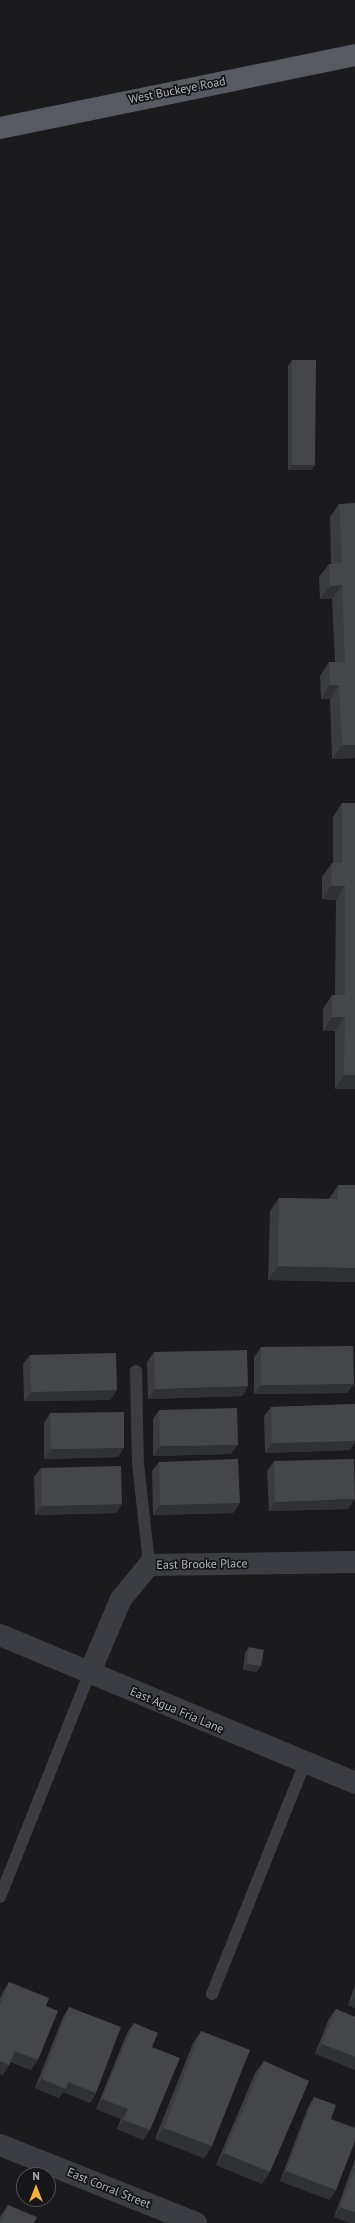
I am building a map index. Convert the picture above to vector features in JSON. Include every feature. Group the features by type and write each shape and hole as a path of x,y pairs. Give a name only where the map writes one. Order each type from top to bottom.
{"main road":[{"name":"West Buckeye Road","path":"0,128 355,55"}],"street":[{"name":"East Brooke Place","path":"90,1672 121,1599 149,1565 355,1562"},
{"name":"East Agua Fria Lane","path":"0,1635 355,1783"},
{"name":"East Corral Street","path":"0,2145 196,2223"}],"lane":[{"path":"136,1371 138,1463 149,1565"},
{"path":"0,1897 90,1672"},
{"path":"212,1994 305,1763"}],"building":[{"path":"292,360 316,360 315,465 292,465"},
{"path":"355,503 355,745 342,745 339,685 330,685 329,662 345,662 342,585 330,586 329,564 342,563 339,504"},
{"path":"342,803 355,803 355,1075 344,1075 345,1017 332,1017 332,995 345,995 345,886 331,886 332,863 342,863"},
{"path":"338,1185 355,1185 355,1268 278,1266 279,1198 338,1199"},
{"path":"353,1346 354,1384 261,1385 261,1347"},
{"path":"247,1350 248,1386 155,1389 154,1352"},
{"path":"116,1353 117,1390 31,1392 30,1355"},
{"path":"355,1404 355,1441 272,1443 271,1407"},
{"path":"237,1408 238,1445 160,1446 159,1410"},
{"path":"124,1412 124,1448 51,1449 50,1413"},
{"path":"238,1459 240,1503 160,1505 159,1462"},
{"path":"354,1459 355,1499 275,1502 274,1461"},
{"path":"121,1466 122,1504 42,1506 41,1468"},
{"path":"249,1647 264,1650 261,1666 247,1664"},
{"path":"9,1982 49,1998 46,2006 58,2011 38,2060 15,2051 9,2065 0,2061 0,2006"},
{"path":"69,2007 121,2027 96,2093 68,2082 66,2089 42,2079"},
{"path":"336,2009 355,2017 355,2057 322,2044"},
{"path":"134,2023 158,2033 152,2047 180,2058 150,2130 124,2120 128,2109 102,2099"},
{"path":"201,2031 250,2050 212,2146 164,2128"},
{"path":"264,2061 309,2081 270,2172 224,2153"},
{"path":"314,2097 336,2105 331,2119 355,2128 355,2141 336,2190 286,2171"},
{"path":"355,2168 355,2212 340,2207"},
{"path":"8,2205 37,2217 34,2223 0,2223"}]}
